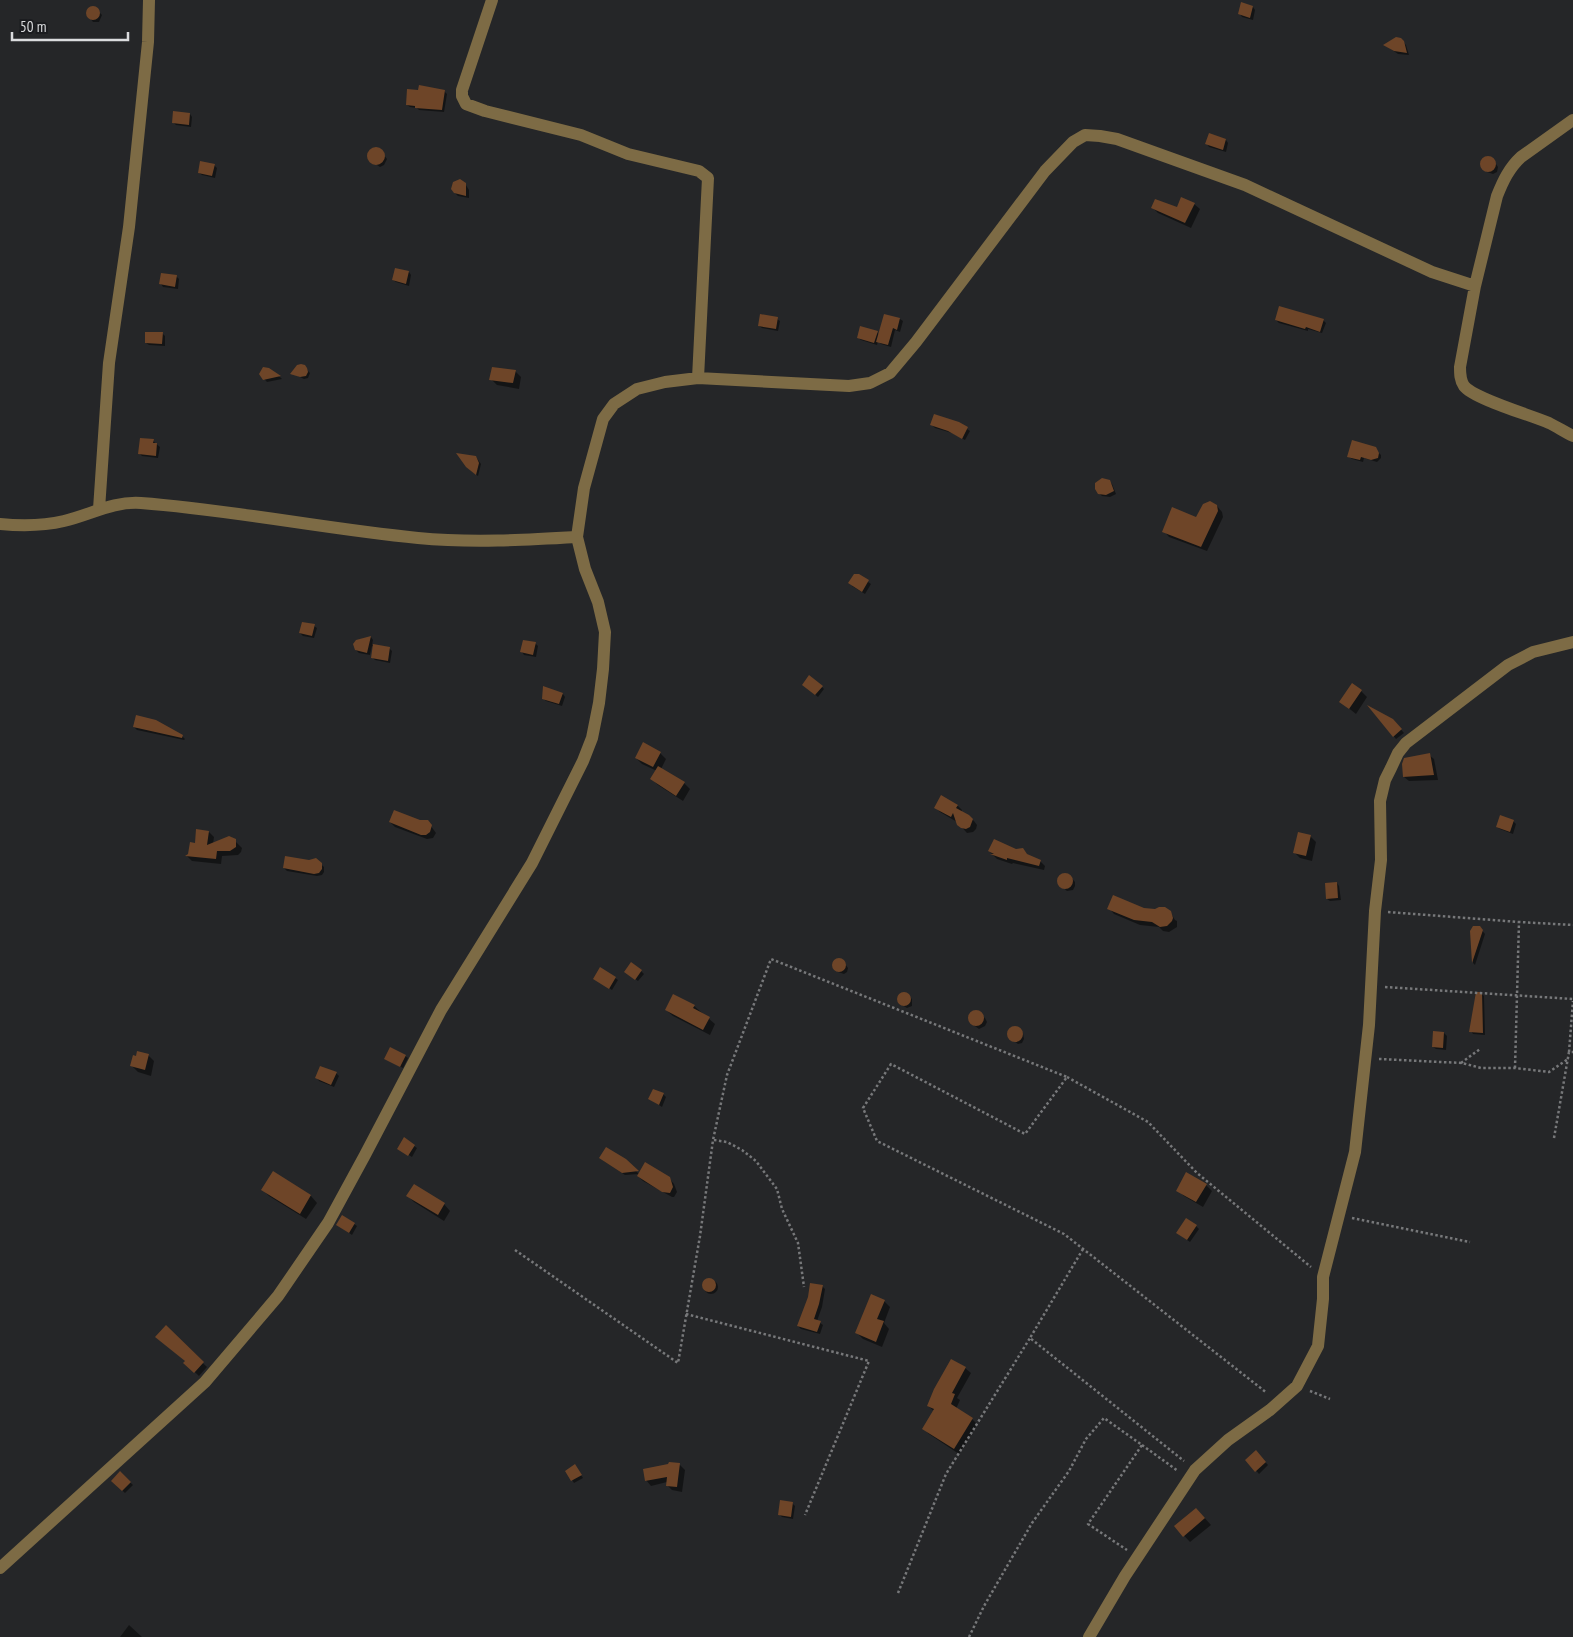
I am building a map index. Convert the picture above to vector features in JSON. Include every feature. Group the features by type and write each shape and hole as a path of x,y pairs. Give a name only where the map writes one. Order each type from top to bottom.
{"street":[{"path":"99,509 109,363 130,227 148,42 149,0"},
{"path":"492,0 462,90 462,96 466,104 484,111 581,135 628,154 699,171 708,178 698,378"},
{"path":"1573,120 1521,157 1507,174 1497,196 1475,286 1460,367 1460,377 1465,387 1481,396 1549,423 1573,436"},
{"path":"0,1568 205,1382 278,1296 328,1223 442,1010 532,863 582,762 592,738 599,703 605,632 598,602 585,569 577,537 584,488 603,419 614,404 637,389 665,382 698,378 849,386 870,383 890,373 916,342 1045,172 1073,142 1085,135 1117,139 1245,186 1432,272 1475,286"},
{"path":"0,524 19,526 62,522 112,505 139,503 238,513 419,538 482,542 577,537"},
{"path":"1089,1637 1125,1576 1195,1470 1228,1440 1297,1386 1318,1346 1323,1299 1323,1278 1355,1152 1369,1025 1375,911 1381,860 1380,801 1385,780 1398,753 1406,742 1508,665 1533,652 1573,642"}],"path":[{"path":"1375,911 1519,922 1573,924"},
{"path":"1515,1068 1519,922"},
{"path":"515,1250 678,1363 713,1140 727,1075 771,959 1067,1077 1148,1122 1197,1173 1323,1278"},
{"path":"1371,986 1573,1000 1571,1052 1568,1059 1554,1138"},
{"path":"1460,1063 1480,1049"},
{"path":"1365,1059 1460,1063 1481,1068 1515,1068 1550,1072 1568,1059"},
{"path":"1067,1077 1025,1134 891,1064 863,1108 876,1141 1064,1234 1278,1402"},
{"path":"713,1140 727,1142 756,1161 777,1189 782,1208 798,1243 804,1287"},
{"path":"1338,1215 1470,1242"},
{"path":"898,1594 946,1474 1083,1249"},
{"path":"686,1314 869,1361 805,1515"},
{"path":"1030,1338 1195,1470"},
{"path":"1297,1386 1330,1398"},
{"path":"969,1637 984,1606 1032,1523 1069,1471 1086,1439 1104,1418 1185,1477 1186,1483"},
{"path":"1132,1553 1088,1524 1142,1445"}],"building":[{"path":"1241,2 1253,6 1250,18 1238,14"},
{"path":"90,6 96,6 100,13 96,20 90,20 86,16 86,10"},
{"path":"1396,37 1404,41 1407,53 1394,51 1383,45"},
{"path":"419,85 445,90 442,110 415,108 415,106 406,105 407,89 418,90"},
{"path":"173,111 190,113 189,125 172,123"},
{"path":"1209,133 1226,139 1223,150 1205,144"},
{"path":"376,147 382,150 385,156 382,162 376,165 370,162 367,156 370,150"},
{"path":"1488,156 1494,158 1496,164 1494,170 1488,172 1482,170 1480,164 1482,158"},
{"path":"200,161 215,164 212,176 198,173"},
{"path":"460,179 466,183 466,196 454,193 451,189 453,182"},
{"path":"1181,197 1195,203 1185,223 1151,208 1155,199 1177,207"},
{"path":"395,268 409,271 406,284 392,280"},
{"path":"161,273 177,275 175,287 159,284"},
{"path":"1279,306 1324,319 1320,332 1275,320"},
{"path":"760,314 778,317 776,329 758,326"},
{"path":"884,314 900,318 897,330 893,328 888,345 876,342"},
{"path":"860,326 878,331 874,343 857,338"},
{"path":"145,332 163,332 162,344 145,343"},
{"path":"301,364 307,368 306,376 300,377 290,374 297,365"},
{"path":"263,367 269,368 281,376 263,380 259,374"},
{"path":"492,367 516,370 513,383 489,380"},
{"path":"934,414 968,427 962,439 948,431 930,425"},
{"path":"140,438 154,439 153,443 157,443 156,456 138,454"},
{"path":"1352,440 1376,447 1379,453 1378,458 1371,460 1361,457 1360,460 1347,457"},
{"path":"456,453 476,456 479,463 476,475 466,467"},
{"path":"1102,478 1110,480 1114,491 1106,495 1098,494 1095,489 1095,483"},
{"path":"1210,501 1217,505 1218,511 1201,547 1162,532 1172,507 1196,517 1203,504"},
{"path":"854,574 859,574 869,580 862,592 848,583"},
{"path":"302,622 315,624 312,636 299,633"},
{"path":"371,636 367,653 355,650 353,644 356,640"},
{"path":"523,640 536,642 533,655 520,652"},
{"path":"373,644 390,647 388,661 371,658"},
{"path":"809,675 823,686 815,695 802,685"},
{"path":"1352,683 1362,690 1349,709 1339,702"},
{"path":"543,686 563,693 559,704 542,699"},
{"path":"1367,705 1393,719 1402,729 1393,737"},
{"path":"136,715 156,720 183,735 182,738 133,727"},
{"path":"643,742 661,752 653,767 635,758"},
{"path":"1430,753 1434,775 1403,777 1402,764 1404,758"},
{"path":"658,766 685,782 676,796 650,779"},
{"path":"941,795 958,805 956,808 973,819 970,827 966,829 961,828 957,825 953,813 951,817 934,808"},
{"path":"394,810 420,820 428,820 432,825 430,832 426,835 421,835 389,822"},
{"path":"1500,815 1514,820 1510,832 1496,827"},
{"path":"196,829 209,831 207,845 229,836 236,839 236,847 230,851 217,851 216,859 185,856 188,854 190,842 195,843"},
{"path":"1298,832 1311,835 1306,856 1293,853"},
{"path":"994,839 1016,849 1023,848 1027,854 1041,860 1039,866 1007,858 1007,860 990,854 994,854 988,851"},
{"path":"285,856 309,860 316,858 322,863 322,869 319,873 314,874 283,868"},
{"path":"1065,873 1071,875 1073,881 1071,887 1065,889 1059,887 1057,881 1059,875"},
{"path":"1337,882 1338,898 1326,899 1325,883"},
{"path":"1113,895 1144,908 1155,909 1165,907 1171,911 1172,921 1167,926 1160,927 1152,922 1134,920 1107,909"},
{"path":"1473,926 1480,926 1483,930 1472,963 1470,931"},
{"path":"839,958 844,960 846,965 844,970 839,972 834,970 832,965 834,960"},
{"path":"631,962 642,970 635,980 624,972"},
{"path":"600,967 616,977 609,989 593,979"},
{"path":"904,992 909,994 911,999 909,1004 904,1006 899,1004 897,999 899,994"},
{"path":"1476,992 1482,992 1483,1033 1469,1032"},
{"path":"673,994 695,1005 693,1008 710,1017 703,1030 665,1010"},
{"path":"973,1010 979,1010 984,1015 982,1024 973,1026 968,1021 968,1015"},
{"path":"1015,1026 1023,1034 1015,1042 1007,1034"},
{"path":"1433,1031 1444,1032 1443,1048 1432,1047"},
{"path":"390,1047 406,1055 400,1067 384,1059"},
{"path":"137,1051 149,1054 145,1070 130,1066 133,1055 136,1056"},
{"path":"320,1066 337,1072 331,1085 315,1078"},
{"path":"653,1089 664,1093 659,1105 648,1099"},
{"path":"404,1137 415,1145 408,1156 397,1149"},
{"path":"606,1147 626,1159 639,1171 622,1173 599,1158"},
{"path":"645,1162 670,1177 673,1187 670,1193 662,1192 637,1176"},
{"path":"273,1171 311,1195 300,1214 261,1190"},
{"path":"1186,1172 1207,1184 1196,1202 1176,1191"},
{"path":"414,1184 445,1203 438,1215 406,1196"},
{"path":"342,1215 355,1223 349,1233 336,1225"},
{"path":"1186,1218 1197,1225 1187,1240 1176,1233"},
{"path":"709,1278 714,1280 716,1285 714,1290 709,1292 704,1290 702,1285 704,1280"},
{"path":"810,1283 823,1285 814,1319 821,1321 817,1332 797,1326 808,1297"},
{"path":"871,1294 885,1300 877,1319 884,1321 876,1342 855,1333"},
{"path":"166,1325 204,1362 194,1373 183,1363 185,1361 155,1337"},
{"path":"951,1359 966,1367 952,1393 955,1394 951,1404 973,1418 954,1449 922,1429 934,1409 927,1406 934,1389"},
{"path":"1256,1450 1266,1462 1255,1472 1245,1460"},
{"path":"669,1462 680,1463 677,1487 666,1486 667,1477 645,1481 643,1469 668,1464"},
{"path":"575,1464 582,1475 571,1481 565,1471"},
{"path":"120,1471 131,1482 122,1491 111,1481"},
{"path":"780,1500 793,1502 791,1517 778,1515"},
{"path":"1196,1508 1205,1518 1183,1537 1174,1526"}]}
